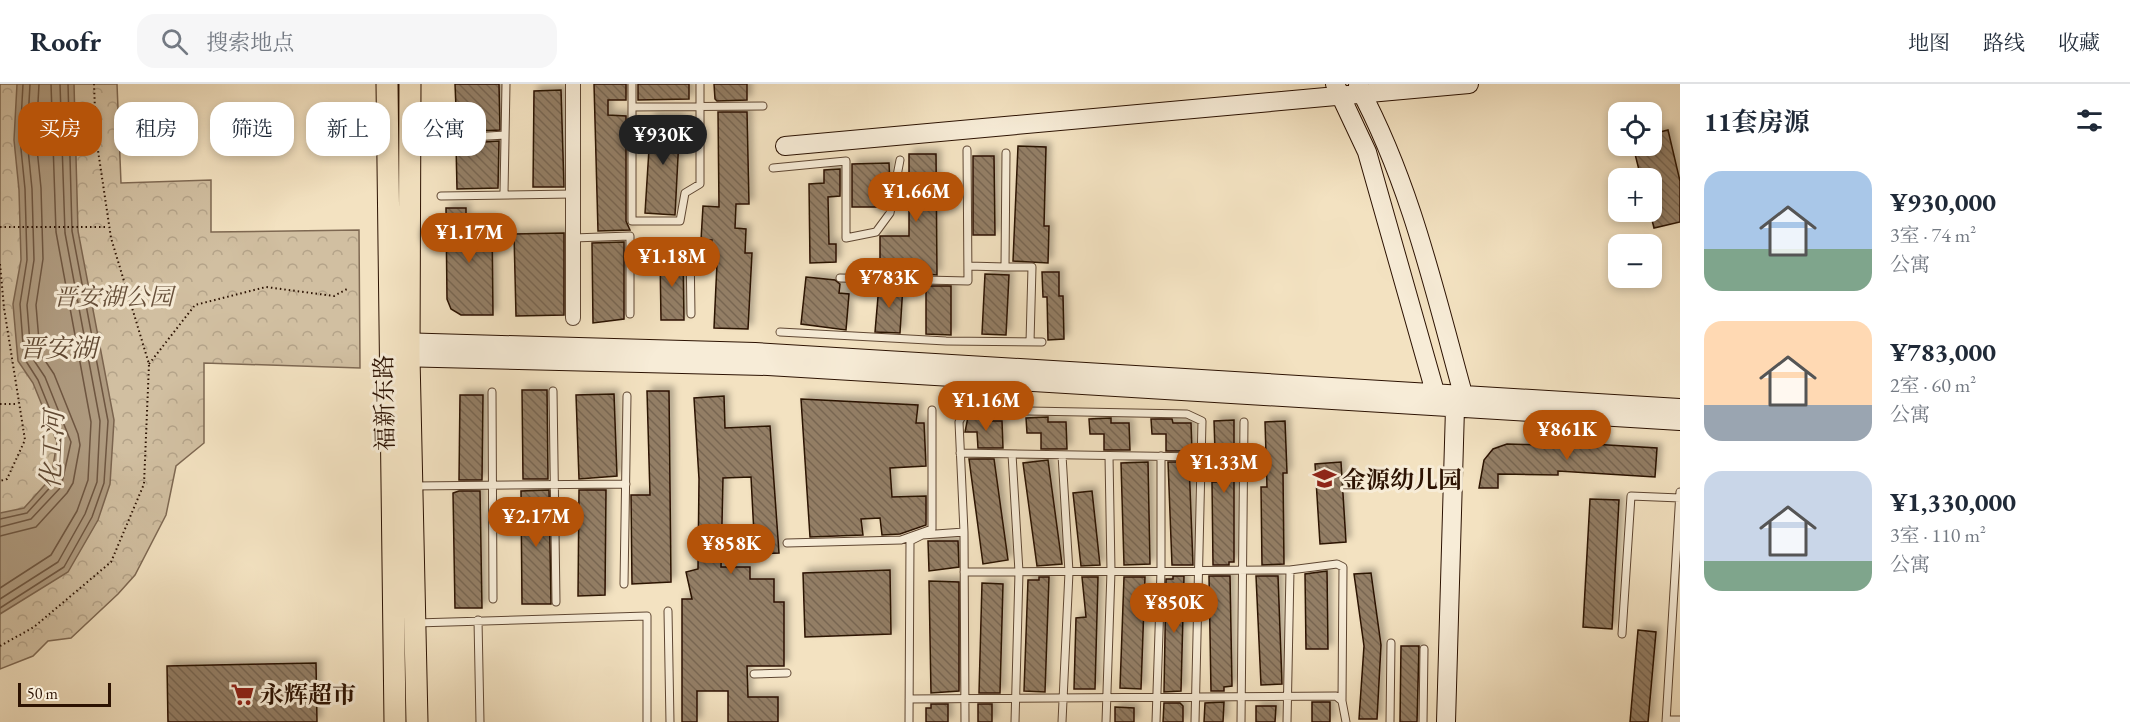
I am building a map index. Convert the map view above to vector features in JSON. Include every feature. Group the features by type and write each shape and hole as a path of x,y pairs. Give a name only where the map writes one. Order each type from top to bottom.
{"main road":[{"name":"福新东路","path":"387,84 400,350 411,486 417,722"},
{"name":"福新东路","path":"394,722 400,350 410,84"},
{"path":"784,146 1338,90 1469,84"},
{"path":"1360,89 1380,126 1402,182 1459,401 1446,722"},
{"path":"1338,90 1367,152 1435,392"},
{"path":"400,350 743,351 1435,392 1459,401 1680,422"},
{"path":"400,350 1459,401 1680,408"}],"street":[{"path":"573,84 573,318"}],"lane":[{"path":"504,193 506,84"},
{"path":"632,84 632,221 680,221 685,193 700,184 700,84"},
{"path":"632,107 763,106"},
{"path":"486,136 505,135"},
{"path":"840,278 968,281 967,150"},
{"path":"1005,267 1006,153"},
{"path":"773,168 846,162 846,238 876,232 890,213 899,177 900,160"},
{"path":"441,196 504,193 573,194"},
{"path":"573,238 630,236 630,314"},
{"path":"630,264 651,264 651,245 690,245 691,314"},
{"path":"968,266 1032,267 1030,342"},
{"path":"780,332 946,341 1042,342"},
{"path":"554,391 556,602"},
{"path":"492,392 494,599"},
{"path":"624,584 627,396"},
{"path":"787,543 901,540 932,529 932,410"},
{"path":"965,722 964,532 959,422 964,412 985,410 1187,414 1202,421 1195,722"},
{"path":"1241,722 1244,422"},
{"path":"960,453 1201,457"},
{"path":"1012,454 1019,572 1015,722"},
{"path":"1062,455 1068,572 1062,722"},
{"path":"1106,722 1111,571 1109,456"},
{"path":"1156,722 1161,571 1161,456"},
{"path":"411,486 626,484"},
{"path":"1680,492 1666,721 1680,720"},
{"path":"1622,634 1631,496 1680,498"},
{"path":"909,722 910,541 922,535 964,532"},
{"path":"964,572 1290,570 1337,564 1343,567 1342,701 1346,722"},
{"path":"1287,722 1290,570"},
{"path":"668,611 670,722"},
{"path":"414,623 647,616 647,722"},
{"path":"478,620 480,722"},
{"path":"1390,722 1391,643"},
{"path":"1423,722 1424,649"},
{"path":"754,674 787,674"},
{"path":"909,699 1196,699 1336,696 1342,701"}],"path":[{"path":"0,646 34,627 111,562 144,484 149,364 109,227 96,137 94,84"},
{"path":"0,227 109,227"},
{"path":"0,264 25,440 7,479 0,481"},
{"path":"149,364 195,305 266,287 334,296 349,288"},
{"path":"1,404 19,404"}],"green space":[{"name":"晋安湖公园","path":"0,84 117,84 118,102 114,102 114,156 120,156 121,183 211,180 211,232 359,230 360,368 204,363 204,443 176,466 166,515 135,575 71,638 48,641 33,656 0,669"}],"water":[{"name":"晋安湖","path":"17,84 74,84 74,102 18,102 18,156 76,156 78,231 114,420 110,484 98,520 68,572 0,614 0,513 24,508 51,478 57,442 33,383 18,361 13,304 21,260 19,190 14,140"}],"building":[{"path":"455,84 499,84 500,130 486,131 486,102 456,102"},
{"path":"594,84 626,84 626,100 608,100 608,115 626,116 626,221 630,230 598,231"},
{"path":"638,84 689,84 689,99 638,100"},
{"path":"714,84 747,84 747,100 717,101"},
{"path":"561,90 564,187 533,187 534,91"},
{"path":"718,112 747,112 749,204 736,204 735,228 746,229 745,253 752,253 748,329 714,328 717,263 710,263 712,240 701,240 703,206 719,207"},
{"path":"651,117 680,118 675,215 645,213"},
{"path":"1668,130 1680,181 1680,222 1654,228 1652,222 1662,222 1662,168 1638,168 1636,156 1662,156 1662,132"},
{"path":"499,141 498,188 457,189 456,156 486,156 486,142"},
{"path":"1018,146 1046,147 1044,226 1049,226 1048,263 1013,261"},
{"path":"909,154 936,154 937,275 926,274 926,269 905,269 904,274 880,273 880,236 909,236"},
{"path":"973,156 994,156 995,235 973,235"},
{"path":"889,163 890,185 876,185 877,207 852,207 852,164"},
{"path":"840,169 840,196 828,197 829,244 836,244 836,262 810,263 809,184 824,183 824,170"},
{"path":"446,208 466,208 466,219 492,219 493,315 461,315 451,309 447,299"},
{"path":"564,233 564,315 516,316 514,234"},
{"path":"624,242 624,319 593,323 592,243"},
{"path":"660,255 683,255 684,320 661,320"},
{"path":"1042,272 1059,272 1059,296 1063,296 1064,339 1048,340 1047,297 1043,297"},
{"path":"985,274 1009,275 1006,335 982,334"},
{"path":"806,277 835,280 840,284 839,293 849,294 846,330 801,324"},
{"path":"879,285 903,285 900,333 875,332"},
{"path":"926,286 951,286 951,335 926,334"},
{"path":"522,390 547,390 548,479 523,479"},
{"path":"647,391 669,391 671,582 632,584 631,495 650,495"},
{"path":"614,394 617,476 579,479 576,395"},
{"path":"460,395 483,395 482,480 459,480"},
{"path":"724,396 725,428 770,426 779,553 755,554 751,477 723,478 721,567 750,567 750,579 774,579 774,602 784,602 784,666 747,666 748,697 778,697 778,722 728,722 728,691 697,691 697,722 682,722 682,599 692,599 686,572 698,569 699,479 694,398"},
{"path":"801,399 918,405 916,423 924,423 926,466 890,468 892,497 926,496 926,525 900,534 882,535 880,518 861,519 863,535 810,537"},
{"path":"984,416 984,421 1002,421 1003,448 978,448 977,432 965,432 968,417"},
{"path":"1048,417 1048,422 1066,422 1067,449 1041,449 1041,433 1027,433 1026,418"},
{"path":"1111,418 1111,423 1129,423 1130,450 1104,450 1104,434 1090,434 1089,419"},
{"path":"1151,419 1172,419 1173,423 1191,423 1192,451 1166,451 1166,434 1152,434"},
{"path":"1234,420 1234,562 1229,562 1229,565 1213,565 1212,482 1216,482 1214,421"},
{"path":"1285,421 1287,473 1283,473 1284,564 1262,565 1261,487 1267,487 1265,422"},
{"path":"1575,443 1657,448 1655,477 1558,471 1558,475 1498,474 1498,488 1479,488 1484,460 1493,449 1507,444 1575,446"},
{"path":"969,459 994,459 1008,560 983,564"},
{"path":"1048,460 1062,564 1037,566 1023,463"},
{"path":"1148,462 1150,564 1124,565 1121,463"},
{"path":"1168,462 1189,462 1193,565 1172,565"},
{"path":"1341,462 1346,542 1320,544 1315,464"},
{"path":"549,490 551,604 522,604 521,491"},
{"path":"579,490 606,490 605,595 578,596"},
{"path":"480,491 482,608 455,608 453,493"},
{"path":"1092,491 1100,565 1081,566 1073,493"},
{"path":"1590,499 1619,500 1612,629 1583,627"},
{"path":"928,541 958,541 959,567 929,571"},
{"path":"890,570 891,634 805,637 803,573"},
{"path":"1327,571 1328,649 1306,649 1305,574"},
{"path":"1371,573 1381,645 1377,719 1359,719 1364,646 1354,574"},
{"path":"1173,576 1184,576 1181,691 1164,692 1166,579 1173,579"},
{"path":"1209,576 1230,576 1232,686 1224,687 1224,691 1211,691"},
{"path":"1256,576 1278,576 1282,684 1261,685"},
{"path":"1039,577 1049,577 1045,692 1024,691 1028,580 1039,580"},
{"path":"1082,577 1098,577 1095,689 1074,689 1076,618 1086,617"},
{"path":"1124,577 1145,577 1141,689 1120,688"},
{"path":"929,581 959,582 959,691 931,693"},
{"path":"982,583 1003,584 1000,693 979,693"},
{"path":"1638,630 1656,632 1648,722 1630,722"},
{"path":"1401,646 1419,646 1417,722 1400,722"},
{"name":"永辉超市","path":"316,663 317,722 168,722 167,666"},
{"path":"1224,702 1223,722 1204,722 1205,703"},
{"path":"1312,702 1330,702 1330,722 1312,722"},
{"path":"1164,703 1180,703 1183,706 1183,722 1163,722"},
{"path":"931,704 948,704 948,722 926,722 926,708 931,708"},
{"path":"978,704 992,704 992,722 978,722"},
{"path":"1256,706 1276,706 1275,722 1256,722"},
{"path":"1115,707 1134,708 1134,722 1115,722"}],"place":[{"name":"金源幼儿园","path":"1324,479"},
{"name":"永辉超市","path":"242,694"}],"water label":[{"name":"化工河","path":"52,450"}]}
